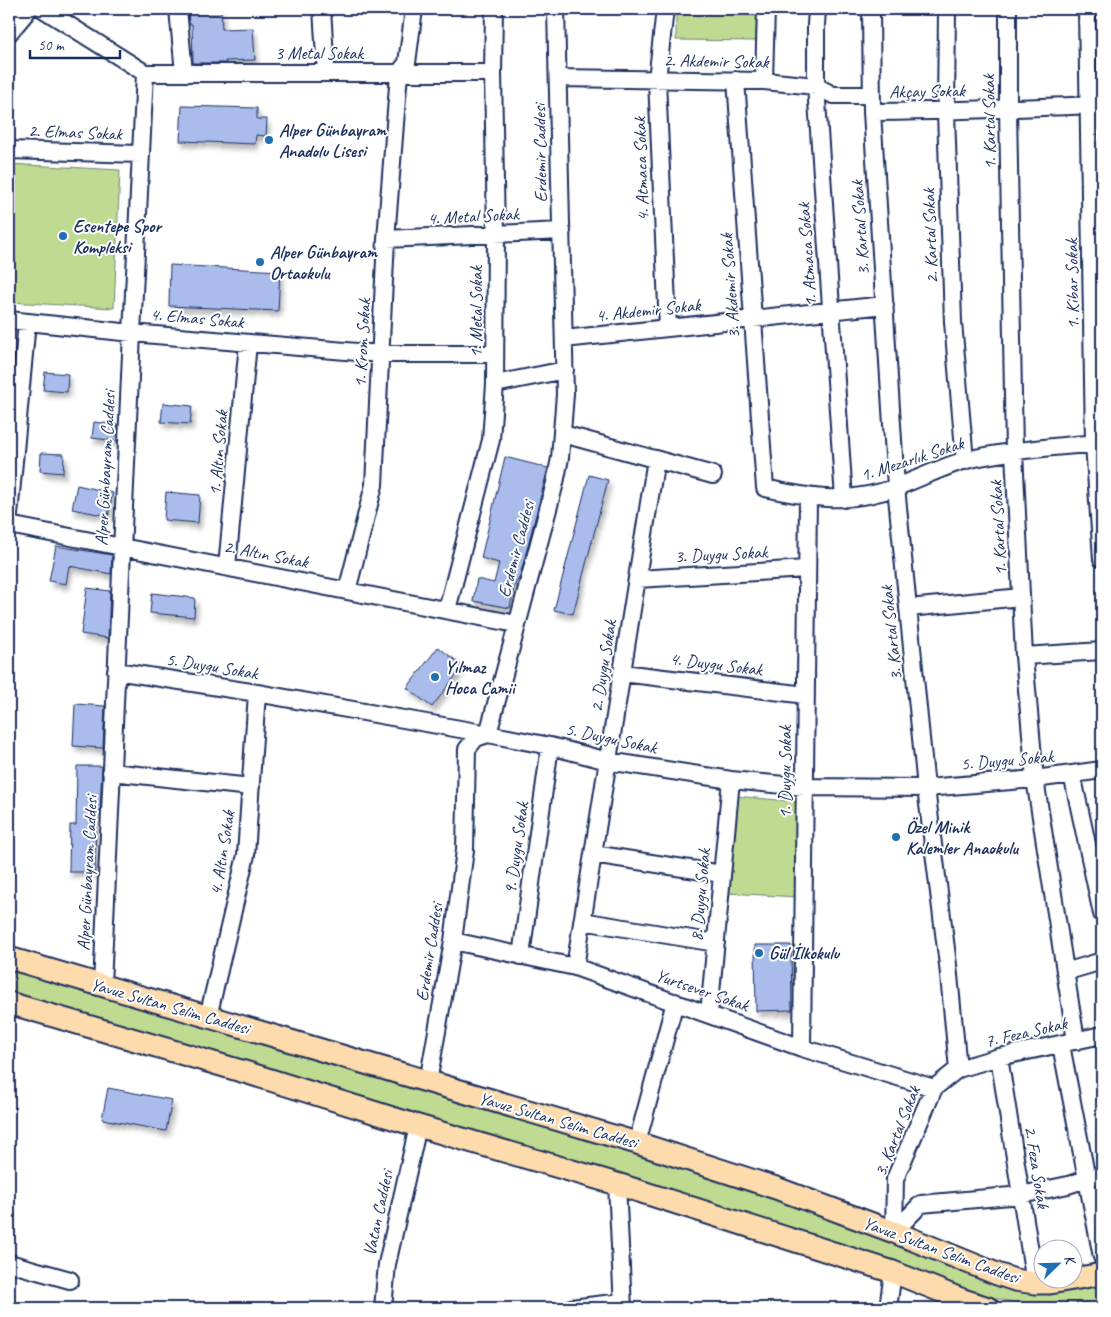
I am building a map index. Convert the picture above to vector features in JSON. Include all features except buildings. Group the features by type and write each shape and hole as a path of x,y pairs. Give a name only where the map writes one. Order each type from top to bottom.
{"main road":[{"name":"Yavuz Sultan Selim Caddesi","path":"9,958 637,1143 776,1188 894,1232 997,1274 1034,1283"},
{"path":"9,1003 617,1184 893,1272 988,1308"},
{"name":"Yavuz Sultan Selim Caddesi","path":"1084,1278 1102,1274"}],"street":[{"path":"9,33 29,9"},
{"path":"43,9 145,74"},
{"path":"178,9 184,73"},
{"path":"322,9 326,73"},
{"name":"1. Krom Sokak","path":"347,590 374,486 386,239 399,73 407,63 414,9"},
{"name":"1. Metal Sokak","path":"447,610 491,440 496,384 494,9"},
{"name":"Erdemir Caddesi","path":"428,1082 453,941 465,850 467,749 476,738 488,734 555,483 562,434 565,370 556,9"},
{"name":"4. Atmaca Sokak","path":"665,9 657,80 668,328"},
{"path":"764,81 766,9"},
{"name":"1. Atmaca Sokak","path":"817,9 816,86 844,499"},
{"name":"3. Kartal Sokak","path":"871,9 871,95 896,487 926,788 948,965 958,1069 934,1088 895,1179 894,1232"},
{"name":"2. Kartal Sokak","path":"947,9 946,112 952,322 965,460"},
{"name":"1. Kartal Sokak","path":"1008,9 1014,452 1024,656 1035,779 1065,972 1068,1043 1094,1176 1102,1256"},
{"name":"1. Kibar Sokak","path":"1087,9 1096,105 1098,443 1102,559"},
{"name":"3 Metal Sokak","path":"145,74 493,73"},
{"name":"Alper Günbayram Caddesi","path":"102,986 145,74"},
{"name":"2. Akdemir Sokak","path":"558,78 764,81 816,86 833,95 871,95"},
{"name":"3. Akdemir Sokak","path":"736,80 765,488"},
{"name":"Akçay Sokak","path":"872,112 946,112 1096,105"},
{"name":"2. Elmas Sokak","path":"9,150 140,154"},
{"name":"4. Metal Sokak","path":"386,239 562,231"},
{"name":"4. Akdemir Sokak","path":"564,339 885,305"},
{"name":"4. Elmas Sokak","path":"9,320 132,333 381,354 495,354"},
{"path":"9,515 13,424 27,322"},
{"name":"1. Altın Sokak","path":"227,567 248,343"},
{"path":"496,384 565,370"},
{"path":"562,434 713,475"},
{"name":"1. Mezarlık Sokak","path":"765,488 808,498 844,499 868,496 965,460 1014,452 1098,443"},
{"name":"2. Duygu Sokak","path":"575,967 656,459"},
{"name":"1. Duygu Sokak","path":"802,1048 808,498"},
{"name":"2. Altın Sokak","path":"9,524 516,624"},
{"name":"3. Duygu Sokak","path":"637,579 807,569"},
{"path":"909,608 1021,597"},
{"path":"1024,656 1102,651"},
{"name":"5. Duygu Sokak","path":"116,671 257,693 488,734 550,746 608,761 730,780 805,787 926,788 1035,779 1102,770"},
{"name":"4. Duygu Sokak","path":"622,673 806,694"},
{"name":"4. Altın Sokak","path":"208,1017 246,855 257,693"},
{"name":"9. Duygu Sokak","path":"521,956 550,746"},
{"path":"111,772 251,787"},
{"path":"1072,774 1102,914"},
{"name":"8. Duygu Sokak","path":"709,1014 730,780"},
{"path":"593,854 722,874"},
{"path":"582,921 716,943"},
{"name":"Yurtsever Sokak","path":"453,941 575,967 802,1048 934,1088"},
{"path":"1065,972 1102,961"},
{"path":"637,1143 675,1002"},
{"name":"7. Feza Sokak","path":"958,1069 999,1057 1102,1035"},
{"name":"2. Feza Sokak","path":"999,1057 1034,1277"},
{"name":"Vatan Caddesi","path":"383,1308 387,1264 418,1126"},
{"path":"894,1232 921,1204 1021,1195 1094,1176"},
{"path":"571,1308 623,1305 617,1184"},
{"path":"9,1262 70,1280"},
{"path":"888,1308 893,1272"}],"green space":[{"path":"676,9 757,9 756,41 676,40"},
{"path":"1098,114 1102,114 1102,169 1099,170"},
{"name":"Esentepe Spor Kompleksi","path":"9,164 120,170 114,308 9,302"},
{"path":"735,796 799,802 798,897 727,893"},
{"path":"9,968 582,1134 810,1209 980,1277 1034,1280 1034,1290 1084,1290 1084,1282 1102,1283 1102,1300 1040,1306 1011,1302 963,1290 9,993"}],"place":[{"name":"Alper Günbayram Anadolu Lisesi","path":"269,140"},
{"name":"Esentepe Spor Kompleksi","path":"63,236"},
{"name":"Alper Günbayram Ortaokulu","path":"260,262"},
{"name":"Yılmaz Hoca Camii","path":"435,677"},
{"name":"Özel Minik Kalemler Anaokulu","path":"896,837"},
{"name":"Gül İlkokulu","path":"759,953"}]}
